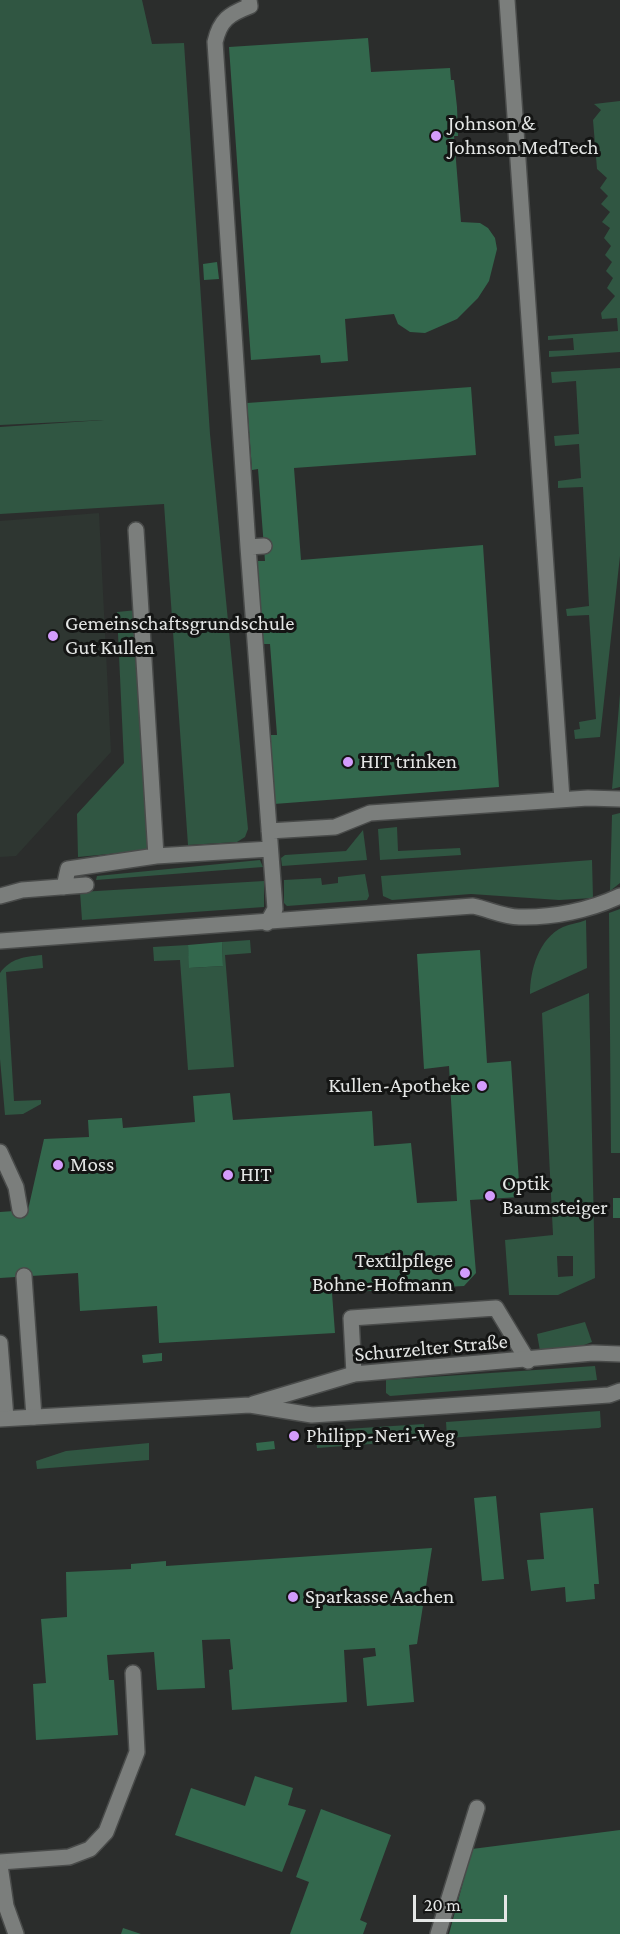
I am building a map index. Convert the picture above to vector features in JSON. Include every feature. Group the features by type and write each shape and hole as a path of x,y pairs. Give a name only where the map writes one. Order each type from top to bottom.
{"street":[{"path":"249,0 250,6 232,12 219,25 215,42 256,547 269,831 275,909 267,922"},
{"path":"507,0 562,799"},
{"path":"136,530 156,856"},
{"path":"269,831 335,827 370,813 562,799 620,799"},
{"path":"64,887 69,869 156,856 270,849"},
{"path":"0,896 22,890 86,885"},
{"path":"0,941 473,906 518,917 562,913 600,905 620,896"},
{"path":"1,1162 16,1187 20,1210"},
{"path":"24,1276 34,1417"},
{"path":"354,1374 351,1318 496,1308 528,1361"},
{"path":"0,1343 3,1419"},
{"name":"Schurzelter Straße","path":"250,1405 354,1374 528,1361 593,1353 620,1354"},
{"name":"Schurzelter Straße","path":"3,1419 250,1405 312,1415 609,1395 620,1392"},
{"path":"16,1934 6,1906 0,1863 69,1857 90,1849 106,1832 137,1752 133,1673"},
{"path":"438,1934 477,1808"}],"shaded area":[{"name":"Gemeinschaftsgrundschule Gut Kullen","path":"99,513 111,752 16,856 0,857 0,521"}],"green space":[{"path":"0,0 142,0 152,44 184,43 210,434 248,829 245,837 237,842 188,845 164,504 0,514 0,427 104,420 0,425"},
{"path":"620,101 620,352 549,357 549,351 574,350 573,338 548,340 548,336 618,331 617,318 602,319 601,313 615,296 607,288 613,278 606,271 612,262 605,255 611,246 604,238 610,228 602,222 610,212 601,204 608,196 600,188 607,178 597,169 593,120 601,110 594,104"},
{"path":"620,368 620,556 600,737 575,739 574,730 580,729 579,722 596,719 589,615 567,616 566,609 589,606 583,487 558,488 558,481 581,478 579,444 555,446 554,436 579,434 576,381 552,383 551,372"},
{"path":"137,610 150,850 78,857 77,814 124,763 117,612"},
{"path":"620,694 620,787 612,789"},
{"path":"620,813 620,883 610,891 612,815"},
{"path":"397,827 398,851 460,848 461,855 380,860 378,829"},
{"path":"363,830 367,860 282,866 281,858 285,855 346,851"},
{"path":"260,860 263,867 96,880 97,876"},
{"path":"592,860 593,898 559,900 471,894 392,900 383,896 381,876"},
{"path":"365,874 369,896 367,900 287,906 284,903 284,880 321,878 322,885 338,883 338,877"},
{"path":"264,881 264,907 82,920 80,892"},
{"path":"620,909 620,1153 611,1153 609,913"},
{"path":"586,920 587,968 530,994 534,965 548,939 563,927"},
{"path":"250,940 251,953 225,955 234,1067 188,1070 180,960 154,961 153,947 188,945 190,968 223,966 222,942"},
{"path":"42,955 43,968 6,972 14,1101 41,1100 41,1104 23,1114 5,1115 0,1059 0,973 13,961"},
{"path":"589,993 595,1278 558,1295 509,1295 505,1240 553,1235 542,1013","holes":["557,1256 573,1256 573,1276 558,1277"]},
{"path":"585,1322 592,1342 576,1348 540,1351 537,1334"},
{"path":"595,1366 597,1380 390,1396 386,1393 386,1380"},
{"path":"600,1411 601,1427 599,1428 447,1438 446,1422"},
{"path":"424,1424 425,1440 317,1448 315,1431"},
{"path":"149,1443 149,1460 37,1469 36,1461 66,1451"}],"building":[{"path":"368,38 371,72 450,68 451,80 454,80 457,107 458,136 454,136 461,222 480,223 488,228 495,238 497,249 489,281 478,298 457,319 425,333 410,332 398,324 394,314 345,319 348,361 321,363 320,355 251,360 229,47"},
{"path":"217,262 219,279 204,280 203,264"},
{"path":"471,387 476,455 294,468 301,560 483,545 499,787 274,804 268,735 277,735 270,644 263,644 257,561 265,561 258,469 252,470 247,403"},
{"path":"222,942 223,966 189,968 188,945"},
{"path":"480,950 487,1063 511,1061 520,1197 470,1200 476,1273 464,1286 332,1293 335,1333 159,1343 157,1306 80,1311 78,1273 0,1278 0,1212 28,1210 44,1139 89,1137 88,1120 122,1118 123,1128 195,1122 193,1096 230,1093 233,1120 372,1111 374,1146 411,1143 417,1203 457,1201 449,1066 424,1069 417,954"},
{"path":"613,1198 620,1198 620,1218 613,1218"},
{"path":"162,1353 162,1361 143,1363 142,1355"},
{"path":"274,1441 275,1449 257,1451 256,1443"},
{"path":"496,1496 504,1579 482,1581 474,1498"},
{"path":"593,1508 599,1584 594,1584 595,1599 566,1602 565,1587 531,1591 527,1560 544,1559 540,1513"},
{"path":"432,1548 417,1644 409,1645 414,1702 367,1706 363,1658 376,1656 375,1648 344,1650 347,1702 232,1710 229,1670 233,1669 230,1639 202,1640 205,1688 157,1690 154,1652 107,1655 109,1680 114,1680 118,1735 36,1740 33,1684 46,1683 41,1619 67,1617 66,1572 131,1569 131,1564 166,1561 166,1566"},
{"path":"255,1776 293,1788 288,1805 306,1810 282,1872 175,1835 191,1788 245,1806"},
{"path":"321,1809 391,1835 360,1920 367,1923 363,1934 290,1934 309,1882 296,1877"},
{"path":"620,1830 620,1934 449,1934 472,1849"},
{"path":"123,1928 141,1934 121,1934"}],"place":[{"name":"Johnson & Johnson MedTech","path":"436,136"},
{"name":"Gemeinschaftsgrundschule Gut Kullen","path":"53,636"},
{"name":"HIT trinken","path":"348,762"},
{"name":"Kullen-Apotheke","path":"482,1086"},
{"name":"Moss","path":"58,1165"},
{"name":"HIT","path":"228,1175"},
{"name":"Optik Baumsteiger","path":"490,1196"},
{"name":"Textilpflege Bohne-Hofmann","path":"465,1273"},
{"name":"Philipp-Neri-Weg","path":"294,1436"},
{"name":"Sparkasse Aachen","path":"293,1597"}]}
